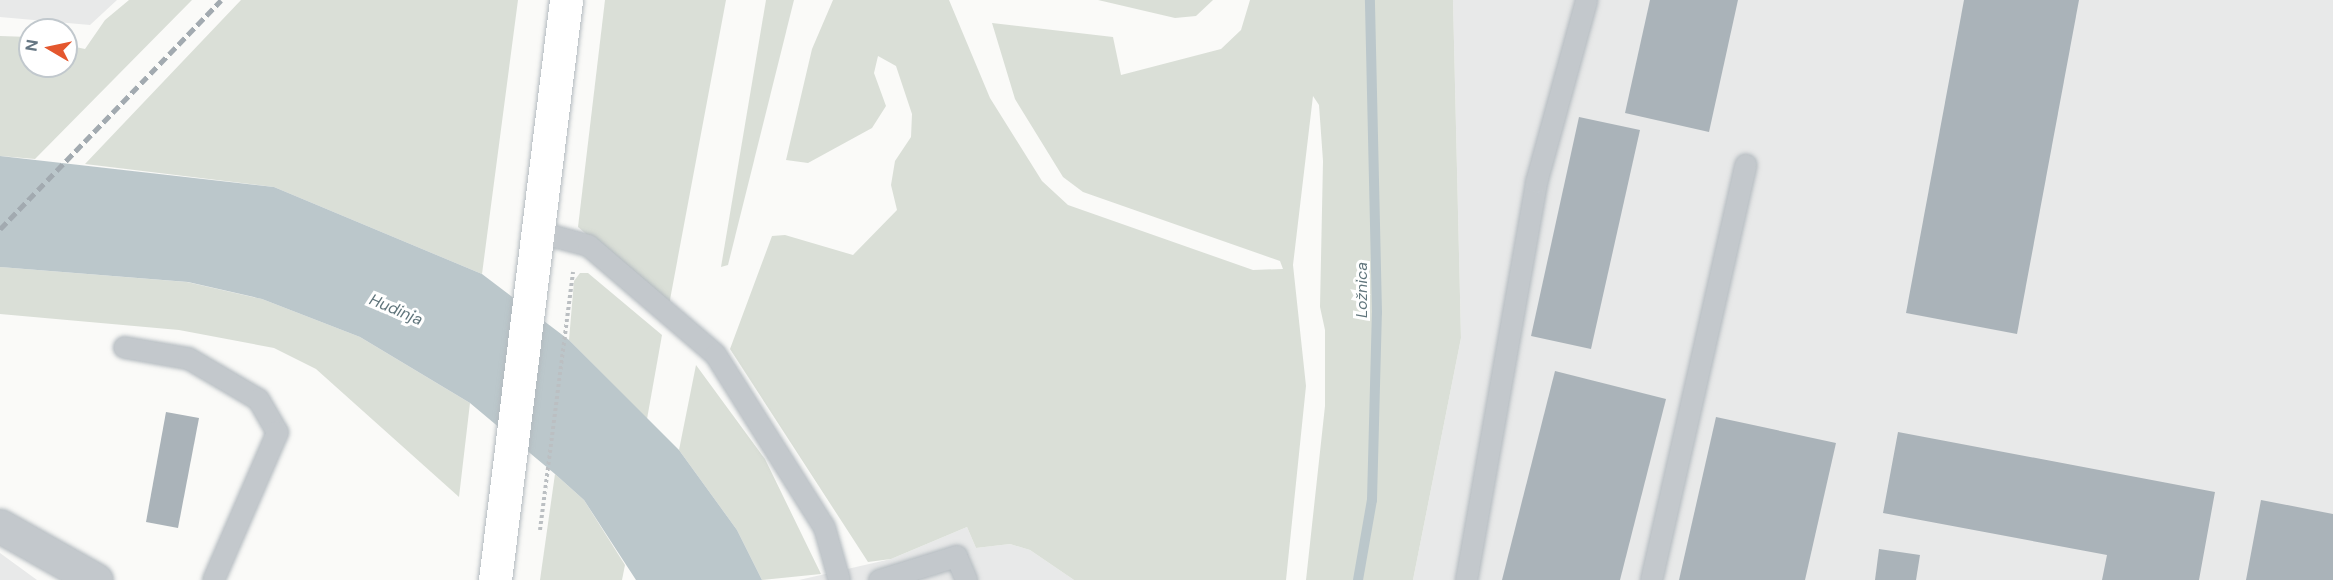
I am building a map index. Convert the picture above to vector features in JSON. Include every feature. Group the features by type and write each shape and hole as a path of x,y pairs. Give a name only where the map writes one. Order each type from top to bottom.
{"street":[{"path":"495,580 502,507 566,0"},
{"path":"0,526 96,580"}],"lane":[{"path":"1466,580 1536,182 1586,0"},
{"path":"1651,580 1745,165"},
{"path":"535,240 588,245 715,354 824,527 839,580"},
{"path":"124,347 188,358 258,399 277,432 213,580"},
{"path":"879,580 956,556 966,580"}],"path":[{"path":"540,528 573,274"}],"shaded area":[{"path":"0,0 117,0 90,25 78,24 78,18 0,17"},
{"path":"129,0 192,0 35,159 0,156 0,36 18,37 18,78 78,78 78,48 85,49 105,20"},
{"path":"241,0 518,0 482,274 274,187 85,164"},
{"path":"605,0 726,0 669,305 578,227"},
{"path":"766,0 794,0 728,265 721,267"},
{"path":"833,0 949,0 990,98 1042,181 1068,205 1253,270 1283,269 1280,261 1083,192 1063,177 1015,99 992,23 1113,37 1121,75 1221,49 1241,30 1250,0 1453,0 1461,338 1413,580 1306,580 1325,406 1325,330 1320,307 1323,161 1319,105 1313,96 1293,265 1306,386 1286,580 1074,580 1030,550 1010,544 976,548 967,527 891,559 868,562 730,349 772,236 785,235 853,255 897,210 891,185 895,161 911,137 912,114 896,66 878,56 874,73 886,106 872,128 808,163 786,160 812,49"},
{"path":"1098,0 1213,0 1196,16 1175,18"},
{"path":"1453,0 2333,0 2333,580 1413,580 1461,338"},
{"path":"0,267 187,282 262,299 360,337 470,403 459,497 316,369 274,348 179,330 0,314"},
{"path":"580,273 588,273 662,335 647,419 569,340 574,281"},
{"path":"696,365 765,459 821,574 762,580 737,530 679,450"},
{"path":"555,474 584,500 625,565 622,580 540,580"},
{"path":"967,527 976,548 1010,544 1030,550 1074,580 799,580 891,559"},
{"path":"0,553 37,580 0,580"}],"water":[{"name":"Hudinja","path":"0,156 274,187 482,274 569,340 679,450 737,530 762,580 636,580 584,500 555,474 470,403 360,337 262,299 188,282 0,267"}],"building":[{"path":"1650,0 1738,0 1709,132 1625,113"},
{"path":"1964,0 2079,0 2017,334 1906,313"},
{"path":"1579,117 1640,130 1591,349 1531,336"},
{"path":"1555,371 1666,399 1620,580 1502,580"},
{"path":"166,412 199,418 178,528 146,522"},
{"path":"1716,417 1836,443 1805,580 1679,580"},
{"path":"1898,432 2215,492 2199,580 2102,580 2107,555 1883,513"},
{"path":"2261,500 2333,514 2333,580 2246,580"},
{"path":"1879,549 1920,555 1916,580 1875,580"}],"waterway":[{"name":"Ložnica","path":"1358,580 1372,500 1377,313 1370,0"}],"railway":[{"path":"0,229 221,0"}]}
